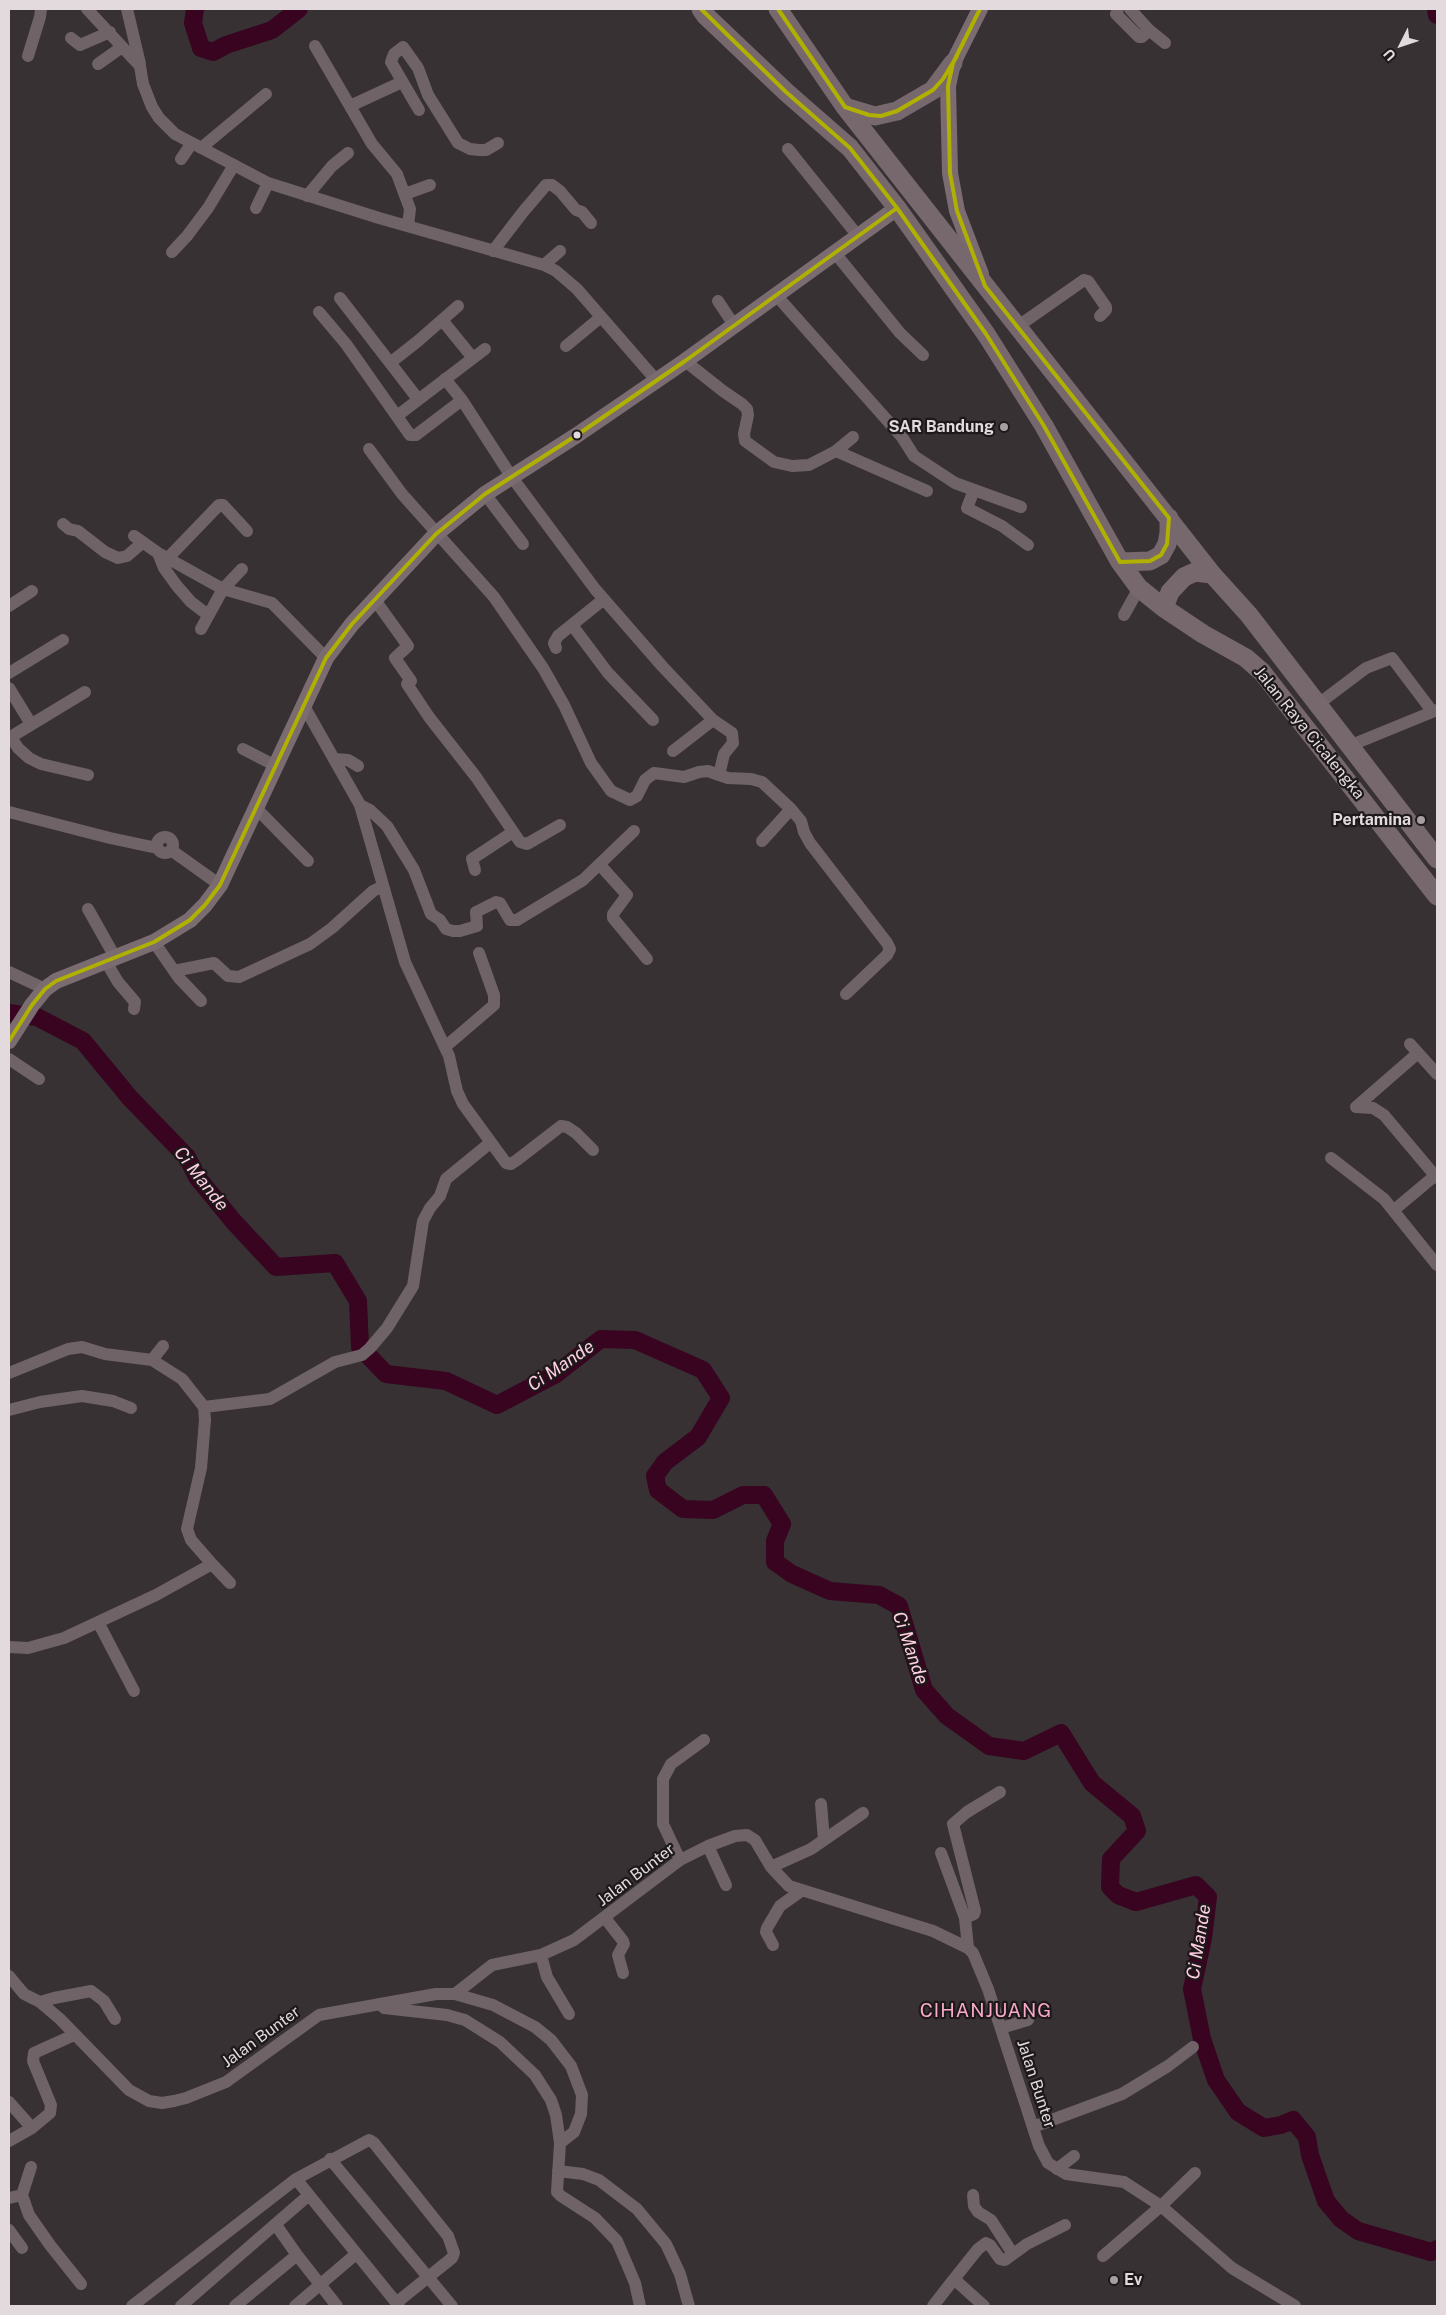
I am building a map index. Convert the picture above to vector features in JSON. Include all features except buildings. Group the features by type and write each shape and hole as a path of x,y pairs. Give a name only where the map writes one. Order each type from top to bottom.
{"highway":[{"name":"Jalan Raya Cicalengka","path":"701,9 786,92 850,148 897,208 986,334 1024,393 1120,562 1139,588 1164,608 1203,634 1246,658 1262,672 1437,896"},
{"name":"Jalan Raya Cicalengka","path":"778,9 845,107 1212,574 1249,615 1437,859"},
{"path":"845,107 876,116 897,111 932,90 953,63"},
{"path":"1120,562 1150,560 1161,555 1167,544 1170,532 1168,518"},
{"path":"1164,608 1170,592 1184,577 1195,572 1212,574"}],"main road":[{"path":"980,9 953,63 948,86 950,173 957,211 985,286"},
{"path":"13,1035 32,1005 45,989 56,981 154,942 190,920 205,905 220,885 326,658 343,635 436,534 485,494 685,361 897,208"}],"street":[{"path":"28,56 41,9"},
{"path":"87,9 131,55"},
{"path":"127,9 131,55 146,95 159,118 175,134 268,183 544,265 565,278 656,380"},
{"path":"1118,9 1116,14 1139,37 1142,37 1149,30"},
{"path":"1130,9 1149,30 1165,43"},
{"path":"71,38 80,45 110,32"},
{"path":"315,46 372,144 397,174 410,209 408,226"},
{"path":"418,110 391,62 394,54 403,47 418,68 428,95 444,110 458,143 470,149 486,150 498,143"},
{"path":"98,64 131,55"},
{"path":"350,106 402,82"},
{"path":"181,159 196,145 266,94"},
{"path":"788,149 858,236"},
{"path":"307,196 332,166 348,153"},
{"path":"172,252 208,208 234,165"},
{"path":"256,208 268,183"},
{"path":"406,194 430,185"},
{"path":"493,251 546,185 552,185 560,191 591,223"},
{"path":"544,265 560,251"},
{"path":"835,253 900,333 923,355"},
{"path":"1017,327 1084,280 1088,282 1106,307 1106,310 1100,316"},
{"path":"776,295 902,437 914,456 938,473 974,490 1021,507"},
{"path":"340,298 418,399"},
{"path":"718,301 734,325"},
{"path":"390,362 458,306"},
{"path":"319,312 346,344 413,436 462,400"},
{"path":"566,346 601,318"},
{"path":"442,320 473,358"},
{"path":"397,416 485,349"},
{"path":"685,361 747,409 745,441 774,462 792,466 809,465 836,451 852,437"},
{"path":"445,379 462,400 511,476 604,599 662,666 713,720 729,730 734,738 721,762 719,775"},
{"path":"370,449 402,494 494,597 543,668 564,706 591,763 611,790 630,800 637,796 646,780 654,773 684,777 708,771 719,775 762,782 791,809 801,821 810,843 875,926 890,949 887,956 846,994"},
{"path":"836,451 926,491"},
{"path":"974,490 967,508 1002,526 1028,544"},
{"path":"485,494 523,544"},
{"path":"163,556 219,505 223,505 246,531"},
{"path":"63,524 69,529 78,531 105,552 118,558 127,556 138,539 163,556 223,589 272,603 326,658"},
{"path":"163,556 164,568 177,586 208,615"},
{"path":"201,629 223,589 242,569"},
{"path":"1124,615 1139,588"},
{"path":"9,606 32,591"},
{"path":"556,648 554,640 604,599"},
{"path":"375,600 408,646 396,658 410,681 407,684 429,717 476,776 520,842 527,844 560,824"},
{"path":"572,625 608,673 653,720"},
{"path":"9,673 63,640"},
{"path":"1317,705 1366,668 1392,658 1435,710 1349,746"},
{"path":"9,688 31,724"},
{"path":"84,692 10,737 29,758 41,764 88,775"},
{"path":"304,706 336,759 360,805 405,962 445,1047 454,1071 457,1091 463,1104 506,1163 511,1164 561,1126 567,1127 576,1133 593,1150"},
{"path":"673,751 713,720"},
{"path":"243,749 276,766"},
{"path":"336,759 342,758 358,766"},
{"path":"360,805 370,810 387,826 414,870 431,914 440,920 446,929 460,932 477,926 476,912 498,902 513,922 567,891 600,865 634,831"},
{"path":"256,808 308,861"},
{"path":"762,841 791,809"},
{"path":"9,812 157,848 163,853 171,850 220,885"},
{"path":"475,870 472,859 513,832"},
{"path":"600,865 627,895 613,914 613,918 648,959"},
{"path":"174,971 214,963 228,976 239,977 310,944 332,928 373,891 383,886"},
{"path":"88,909 118,982 136,1003 134,1009"},
{"path":"154,942 174,971 201,1001"},
{"path":"445,1047 494,1005 494,995 479,953"},
{"path":"9,972 45,989"},
{"path":"1394,1210 1437,1176 1384,1115 1373,1108 1356,1107 1414,1048 1437,1074"},
{"path":"9,1059 39,1079"},
{"path":"204,1407 270,1399 340,1360 366,1352 387,1328 413,1286 423,1222 430,1208 443,1191 446,1179 490,1143"},
{"path":"1331,1158 1368,1185 1394,1210 1437,1265"},
{"path":"9,1373 77,1346 105,1354 152,1360 182,1380 204,1407 202,1468 187,1529 191,1540 230,1583"},
{"path":"152,1360 163,1346"},
{"path":"9,1410 40,1402 82,1396 106,1399 131,1408"},
{"path":"9,1648 28,1648 45,1645 156,1595 212,1564"},
{"path":"98,1622 134,1691"},
{"path":"680,1860 663,1824 663,1779 670,1764 704,1740"},
{"path":"965,1918 974,1914 975,1911 953,1824 967,1812 1000,1792"},
{"path":"821,1804 824,1840"},
{"path":"771,1867 811,1849 863,1813"},
{"name":"Jalan Bunter","path":"9,1976 24,1994 40,2002 60,2019 129,2090 142,2099 162,2103 186,2098 226,2082 282,2040 320,2015 436,1994 455,1994 492,1965 541,1955 574,1940 680,1860 708,1846 735,1836 747,1835 755,1840 771,1867 785,1884 801,1891 822,1895 933,1931 968,1948 979,1966 1044,2157 1057,2169"},
{"path":"708,1846 726,1885"},
{"path":"941,1853 965,1918 968,1948"},
{"path":"773,1945 766,1932 767,1928 780,1906 801,1891"},
{"path":"605,1918 624,1944 618,1955 623,1973"},
{"path":"541,1955 548,1977 569,2014"},
{"path":"40,2002 91,1991 104,2000 115,2019"},
{"path":"455,1994 493,2005 535,2027 551,2040 571,2066 582,2095 581,2114 574,2132 560,2143"},
{"path":"369,2006 457,2017 500,2042 527,2066 542,2083 556,2115 560,2143 557,2185 559,2194 596,2218 616,2241 635,2283 640,2306"},
{"path":"1001,2028 1028,2020"},
{"path":"9,2141 32,2128 50,2113 51,2109 33,2061 34,2053 74,2035"},
{"path":"1033,2127 1122,2094 1168,2066 1193,2047"},
{"path":"9,2102 32,2128"},
{"path":"132,2306 296,2179 330,2159 369,2140 374,2143 448,2236 454,2253 452,2258 397,2305 296,2179"},
{"path":"1074,2156 1057,2169 1066,2174 1124,2182 1162,2206 1232,2268 1295,2306"},
{"path":"330,2159 452,2306"},
{"path":"31,2167 22,2195 29,2215 81,2284"},
{"path":"558,2171 582,2174 600,2180 637,2209 666,2244 680,2274 689,2306"},
{"path":"1102,2256 1162,2206 1195,2173"},
{"path":"9,2198 22,2195"},
{"path":"181,2306 309,2195"},
{"path":"973,2195 974,2206 978,2212 991,2220 1013,2254"},
{"path":"276,2224 297,2255 337,2306"},
{"path":"933,2306 978,2249 986,2243 990,2245 1002,2260 1027,2244 1065,2225"},
{"path":"9,2230 22,2248"},
{"path":"295,2306 356,2254"},
{"path":"235,2306 297,2255"},
{"path":"954,2279 984,2306"}],"waterway":[{"path":"195,9 193,23 201,48 213,52 226,45 272,30 299,9"},
{"path":"1436,9 1437,15"},
{"name":"Ci Mande","path":"9,1013 37,1017 83,1041 130,1098 187,1157 197,1177 234,1222 276,1267 335,1263 358,1301 360,1347 386,1374 446,1381 497,1405 556,1374 601,1339 635,1340 703,1370 721,1398 698,1437 665,1462 655,1476 658,1490 683,1509 713,1510 743,1495 764,1495 782,1524 775,1541 775,1562 792,1574 830,1591 879,1595 899,1606 924,1690 947,1716 989,1746 1024,1751 1061,1733 1092,1783 1132,1816 1137,1831 1111,1859 1110,1887 1118,1895 1136,1902 1196,1885 1208,1897 1203,1938 1192,1989 1202,2039 1216,2080 1238,2112 1264,2128 1281,2125 1293,2120 1307,2137 1310,2155 1326,2201 1341,2219 1358,2231 1431,2252 1437,2249"}],"transit line":[{"path":"701,9 786,92 850,148 897,208 986,334 1044,426 1120,562 1150,561 1161,555 1167,544 1169,518 985,286 957,211 950,173 948,86 953,63 980,9"},
{"path":"778,9 845,107 869,115 881,116 897,111 933,90 943,79 957,56"},
{"path":"9,1041 32,1005 45,989 56,981 154,942 190,920 205,905 220,885 326,658 352,624 436,534 485,494 577,435 685,361 897,208"}],"place":[{"name":"SAR Bandung","path":"1004,427"},
{"name":"Pertamina","path":"1421,820"},
{"name":"Ev","path":"1114,2280"}],"district":[{"name":"CIHANJUANG","path":"986,2011"}]}
